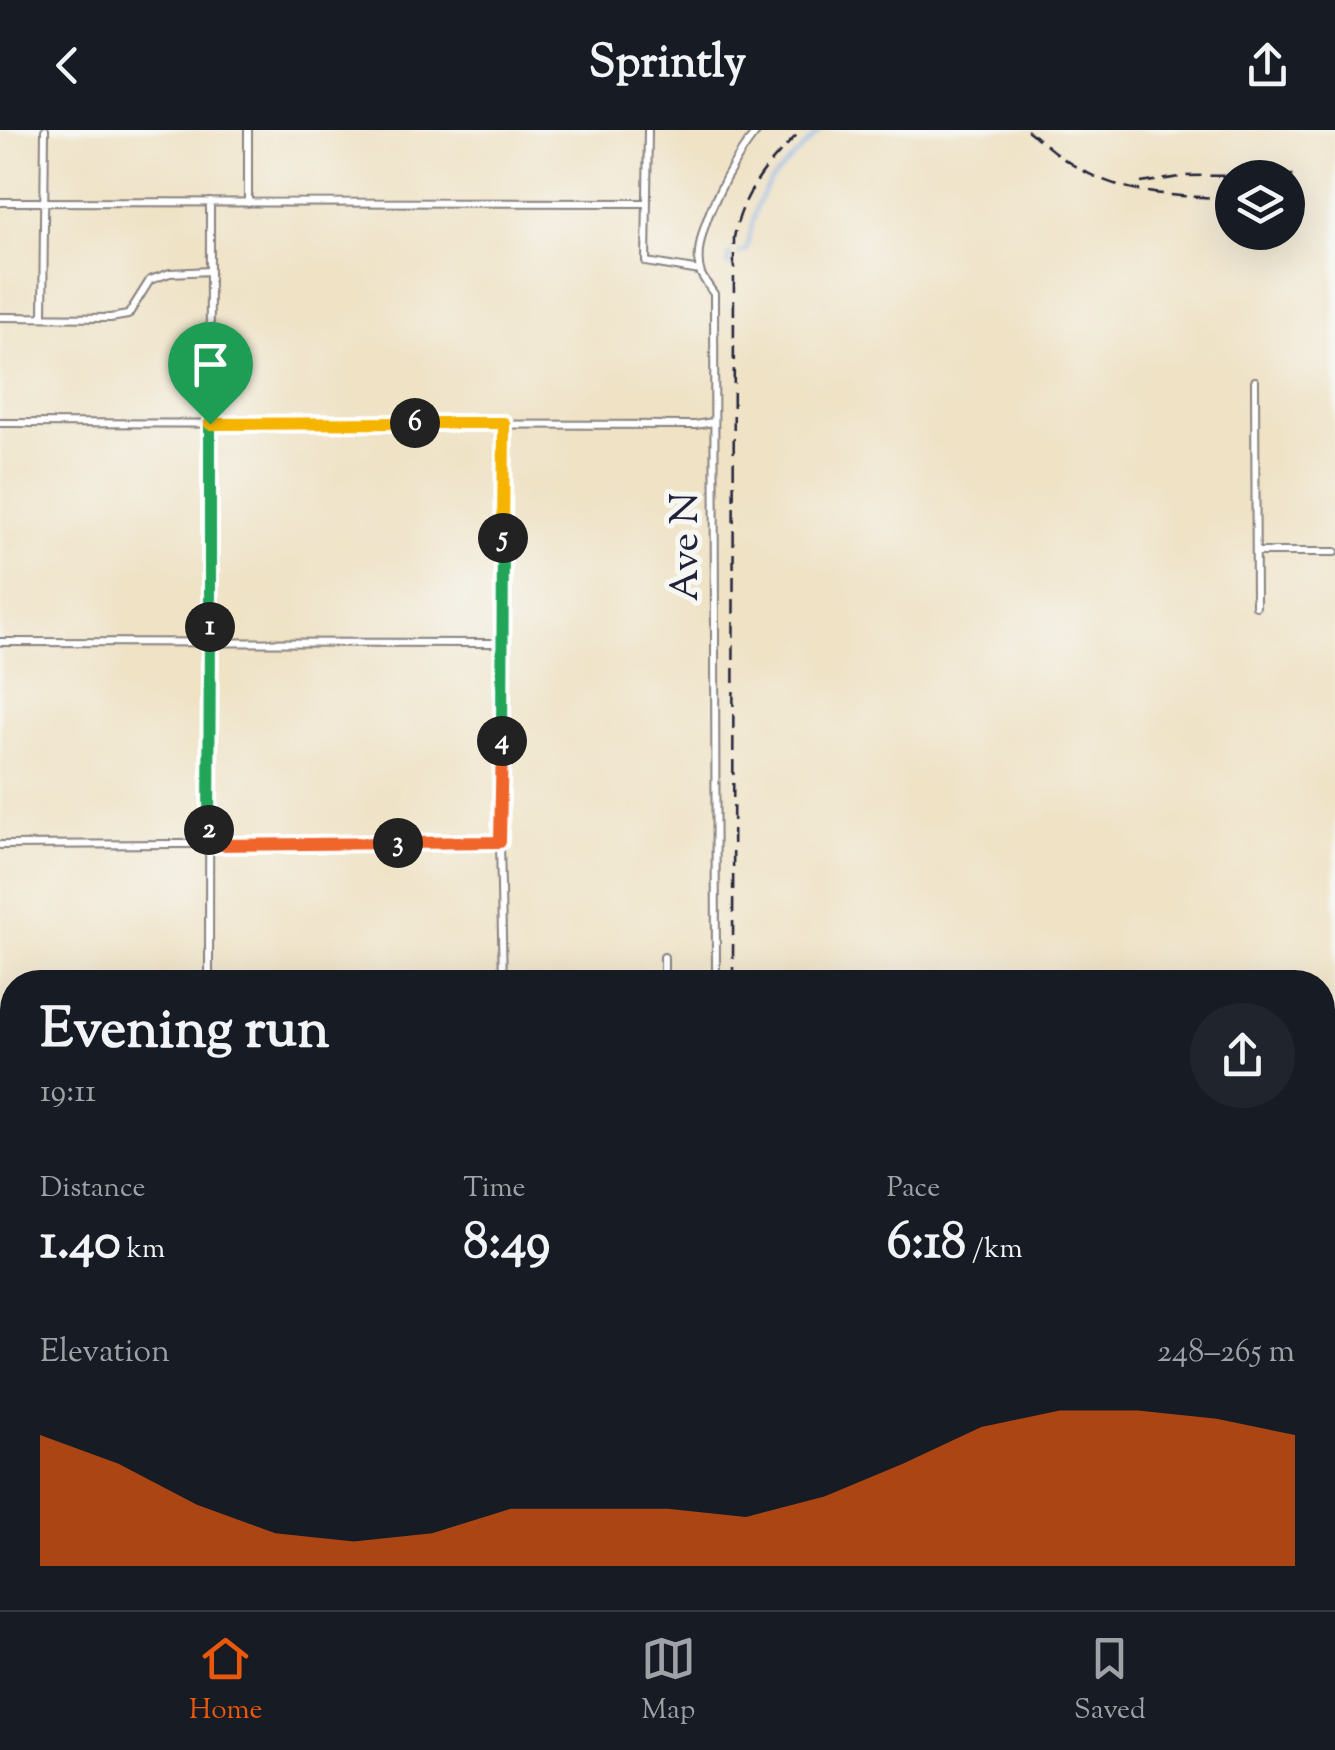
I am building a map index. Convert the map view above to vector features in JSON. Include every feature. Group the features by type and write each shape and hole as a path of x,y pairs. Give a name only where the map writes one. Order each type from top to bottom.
{"street":[{"path":"44,317 45,130"},
{"path":"248,130 248,203"},
{"path":"648,130 646,262 700,272"},
{"name":"Ave N","path":"716,970 714,294 700,272 701,234 717,198 758,130"},
{"path":"0,202 647,203"},
{"path":"209,970 210,202"},
{"path":"0,317 110,318 128,314 150,280 170,273 210,272"},
{"path":"1255,382 1256,606"},
{"path":"0,423 712,422"},
{"path":"502,970 504,423"},
{"path":"1256,552 1335,552"},
{"path":"0,642 503,643"},
{"path":"0,845 500,842"},
{"path":"664,958 664,970"}],"waterway":[{"path":"739,253 746,251 757,205 771,181 821,130"},
{"path":"728,266 730,253"}],"railway":[{"path":"733,970 734,238 750,192 802,130"},
{"path":"1027,130 1071,164 1115,184 1173,195 1215,197"},
{"path":"1141,183 1215,176"}],"route":[{"path":"504,423 500,842 209,845 210,424 504,423"}]}
